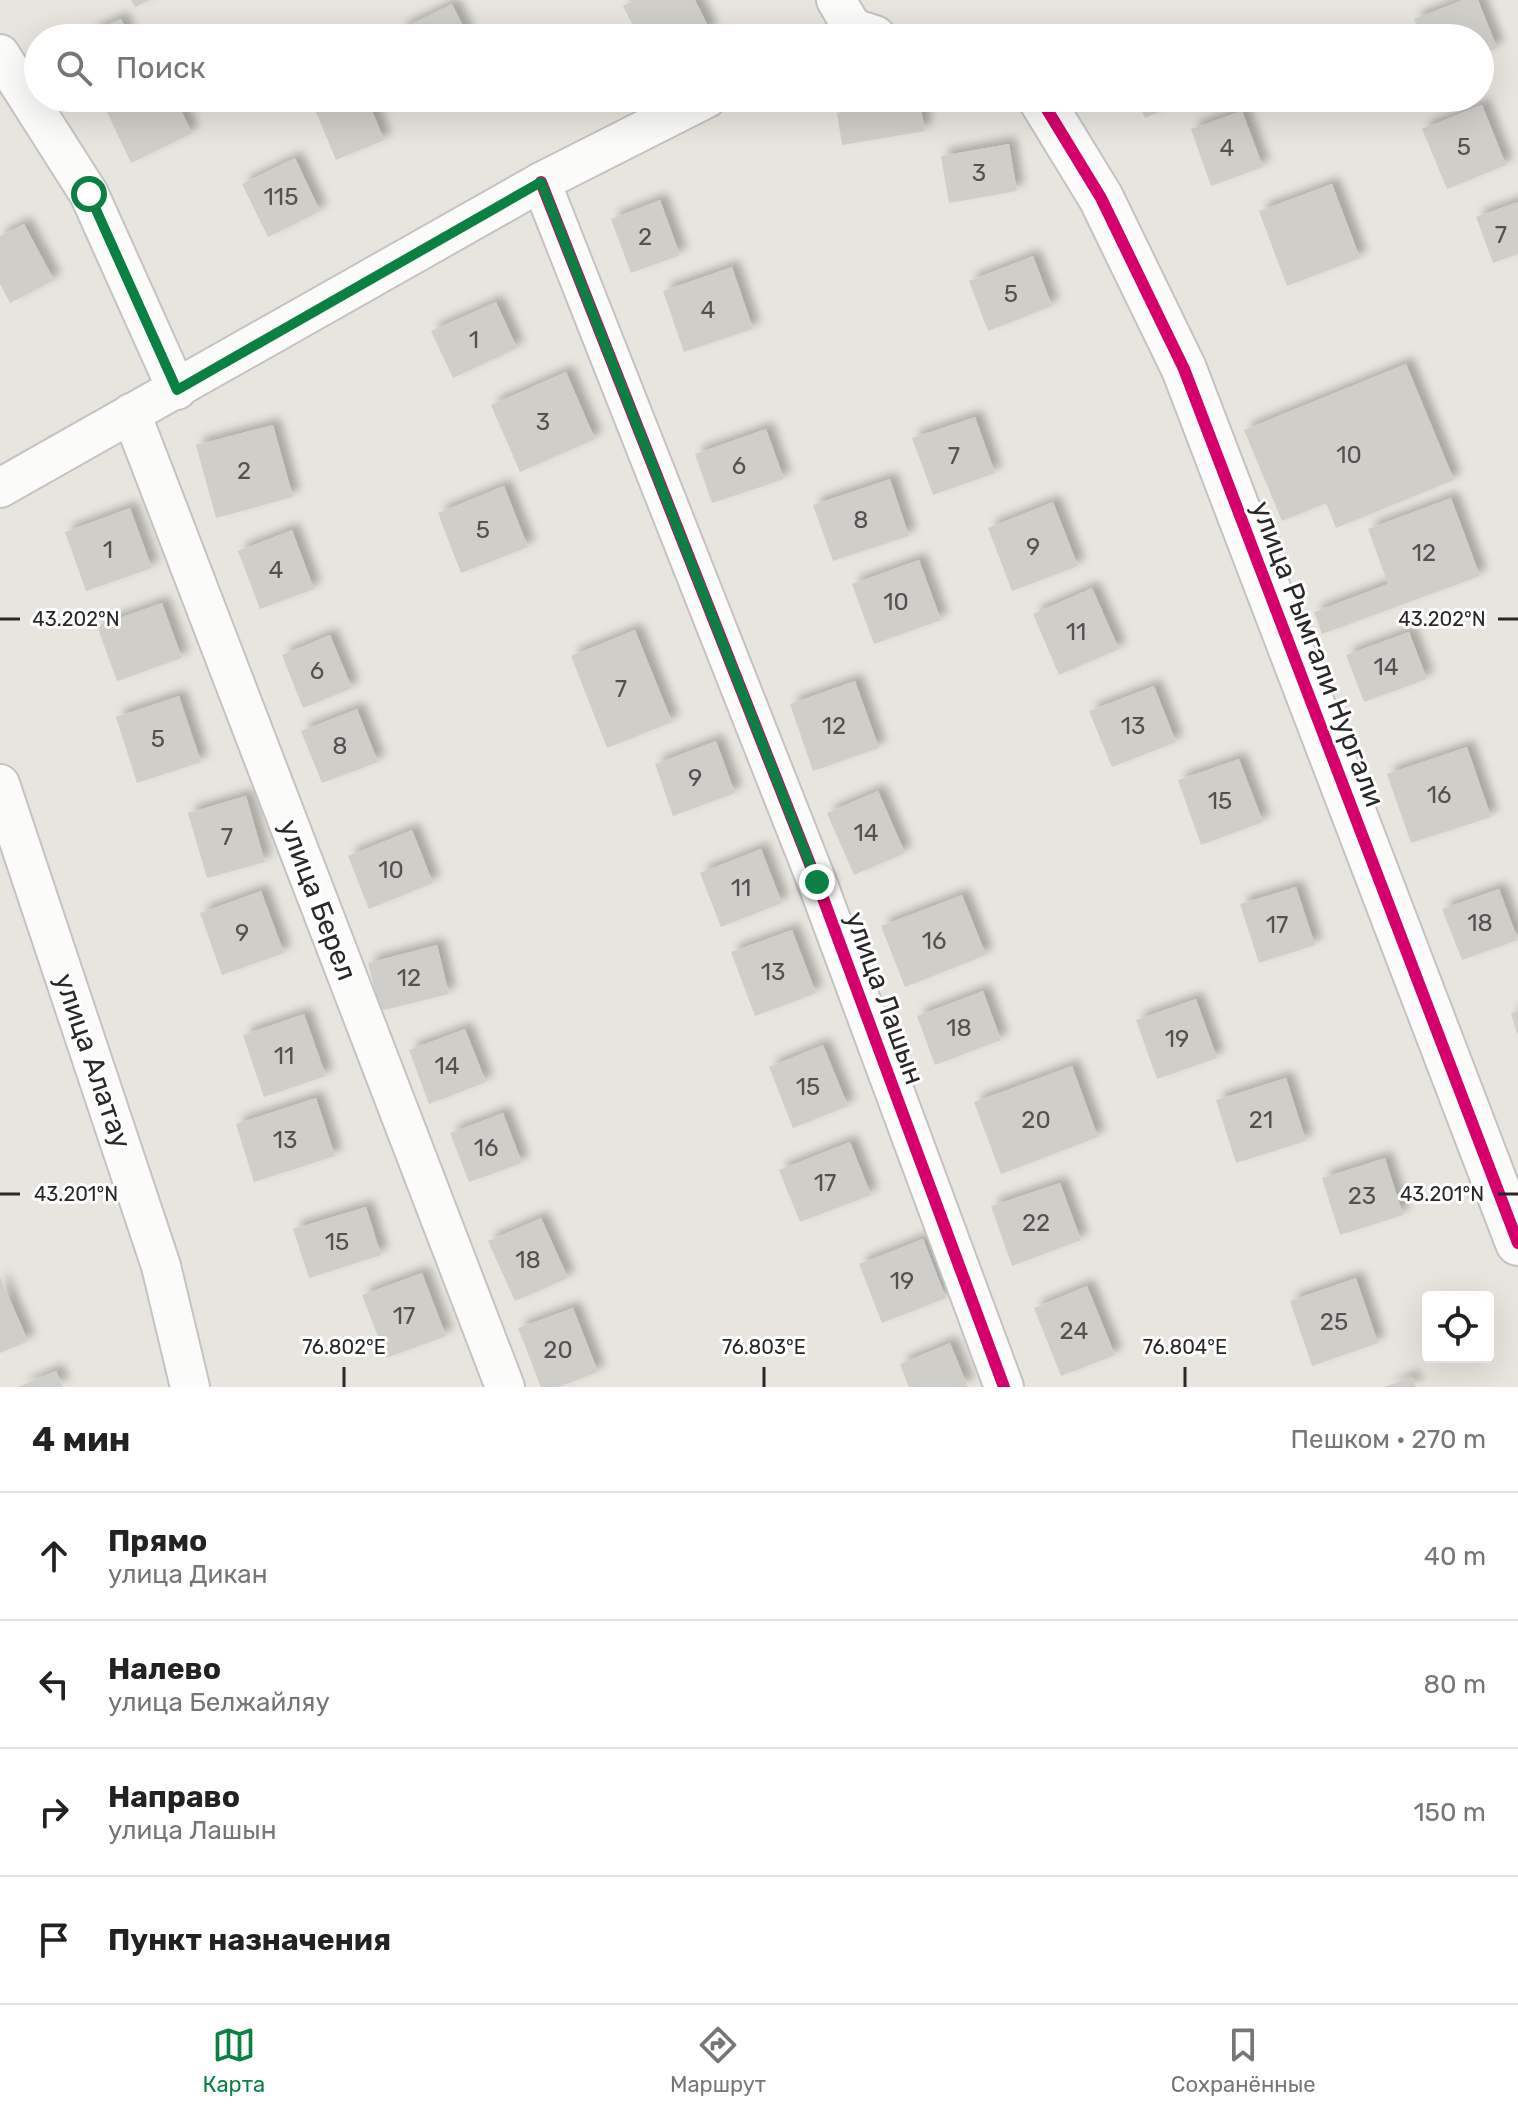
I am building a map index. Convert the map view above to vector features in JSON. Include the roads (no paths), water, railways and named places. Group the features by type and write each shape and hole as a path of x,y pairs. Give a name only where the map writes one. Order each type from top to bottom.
{"street":[{"path":"0,54 24,92"},
{"path":"37,112 89,194 177,390"},
{"path":"0,488 541,182 679,112"},
{"name":"улица Рымгали Нургали","path":"1049,112 1101,198 1184,369 1518,1243"},
{"name":"улица Лашын","path":"541,182 811,868 1004,1387"},
{"name":"улица Берел","path":"131,413 505,1387"},
{"name":"улица Алатау","path":"0,784 161,1266 190,1387"}]}
